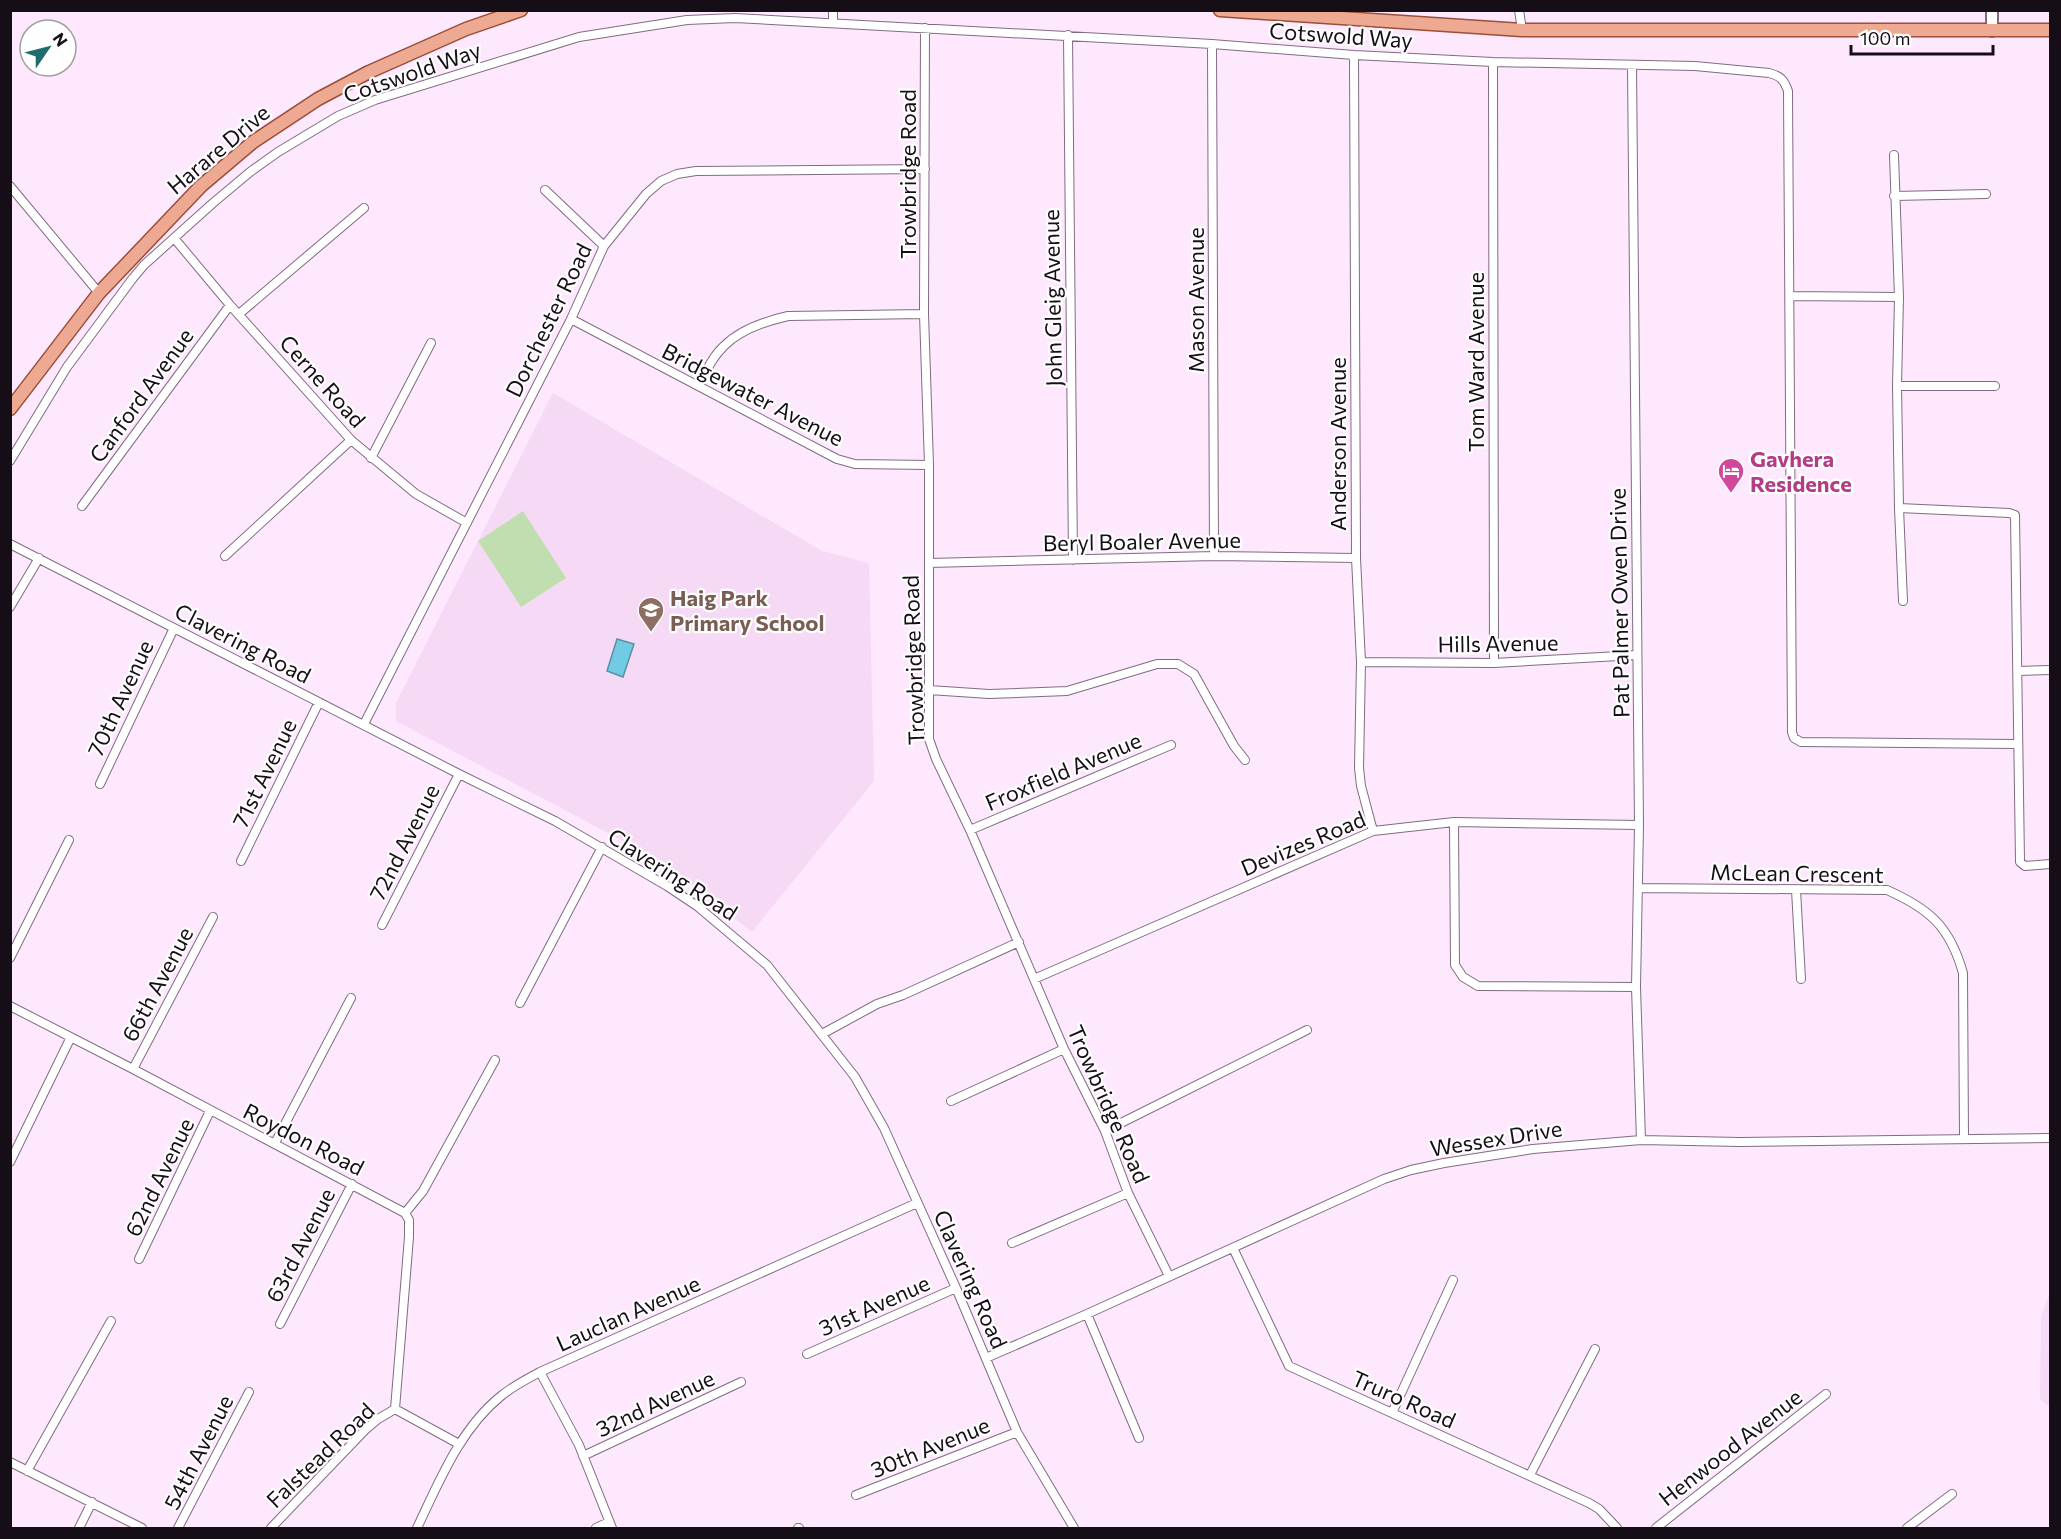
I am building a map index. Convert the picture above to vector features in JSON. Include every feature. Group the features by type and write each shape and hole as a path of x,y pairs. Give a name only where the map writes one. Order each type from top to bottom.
{"main road":[{"name":"Harare Drive","path":"10,409 99,293 201,186 269,131 318,99 369,72 466,29 521,10"},
{"path":"1220,10 1522,30 2050,30"}],"street":[{"path":"833,10 833,22"},
{"path":"1519,10 1522,30"},
{"path":"1992,10 1992,31"},
{"name":"Cotswold Way","path":"10,461 66,367 133,278 222,195 278,152 338,116 375,99 579,37 687,20 735,18 833,22 1212,44 1354,55 1493,62 1719,68 1779,75 1785,81 1788,91 1790,296"},
{"name":"Trowbridge Road","path":"925,28 924,314 929,465 929,740 1064,1049 1105,1131 1128,1193 1169,1276"},
{"name":"John Gleig Avenue","path":"1068,35 1072,560"},
{"name":"Mason Avenue","path":"1212,44 1214,556"},
{"name":"Anderson Avenue","path":"1354,55 1356,558 1361,662 1359,768 1361,786 1374,831"},
{"name":"Tom Ward Avenue","path":"1493,62 1494,663"},
{"name":"Pat Palmer Owen Drive","path":"1632,66 1640,825 1636,987 1641,1140"},
{"path":"1894,155 1899,297 1897,386 1903,601"},
{"name":"Dorchester Road","path":"364,724 570,319 604,246 646,194 661,181 677,174 696,171 925,169"},
{"path":"10,186 99,293"},
{"path":"545,190 604,246"},
{"path":"1894,196 1986,194"},
{"path":"239,314 364,208"},
{"name":"Cerne Road","path":"174,238 230,305 351,440 416,494 467,523"},
{"path":"1899,297 1790,296 1792,732 1794,738 1801,741 2018,744"},
{"name":"Canford Avenue","path":"82,506 230,305"},
{"path":"699,386 712,361 724,345 766,321 796,315 924,314"},
{"name":"Bridgewater Avenue","path":"570,319 837,459 855,464 929,465"},
{"path":"371,458 431,343"},
{"path":"1897,386 1995,386"},
{"path":"225,556 351,440"},
{"path":"1899,508 2015,515 2020,862 2025,866 2050,864"},
{"name":"Clavering Road","path":"10,544 602,847 667,886 719,922 768,965 855,1077 884,1128 956,1288 1017,1432 1074,1528"},
{"name":"Beryl Boaler Avenue","path":"928,562 1214,556 1356,558"},
{"path":"10,607 39,558"},
{"name":"70th Avenue","path":"100,784 174,628"},
{"name":"Hills Avenue","path":"1361,662 1494,663 1637,655"},
{"path":"929,690 989,694 1067,691 1157,664 1178,664 1194,674 1234,746 1245,760"},
{"path":"2018,670 2050,670"},
{"name":"71st Avenue","path":"241,861 319,702"},
{"name":"Froxfield Avenue","path":"970,830 1171,745"},
{"name":"72nd Avenue","path":"382,926 459,774"},
{"path":"1454,822 1455,966 1463,977 1478,986 1636,987"},
{"name":"Devizes Road","path":"1035,979 1374,831 1454,822 1640,825"},
{"path":"10,958 69,840"},
{"path":"520,1003 602,847"},
{"name":"McLean Crescent","path":"1638,888 1887,890 1914,902 1927,911 1950,939 1957,952 1963,973 1964,1139"},
{"path":"1796,890 1801,979"},
{"name":"66th Avenue","path":"133,1069 213,917"},
{"path":"822,1034 877,1004 903,995 1019,942"},
{"path":"275,1143 351,998"},
{"name":"Roydon Road","path":"10,1006 405,1213"},
{"path":"1105,1131 1307,1030"},
{"path":"10,1162 70,1039"},
{"path":"951,1101 1064,1049"},
{"path":"459,1444 395,1409 409,1237 408,1220 405,1213 423,1191 495,1060"},
{"name":"62nd Avenue","path":"139,1259 210,1111"},
{"name":"Wessex Drive","path":"986,1358 1384,1179 1411,1170 1533,1149 1641,1140 1740,1142 2050,1138"},
{"name":"63rd Avenue","path":"280,1323 352,1184"},
{"path":"1012,1243 1128,1193"},
{"name":"Lauclan Avenue","path":"417,1528 459,1444 498,1398 516,1385 540,1372 917,1203"},
{"name":"Truro Road","path":"1233,1248 1289,1366 1589,1503 1599,1509 1617,1528"},
{"path":"1392,1413 1453,1280"},
{"name":"31st Avenue","path":"807,1354 956,1288"},
{"path":"1087,1314 1139,1438"},
{"path":"27,1471 111,1321"},
{"path":"1530,1475 1595,1349"},
{"path":"540,1372 584,1456 610,1526 596,1528"},
{"name":"32nd Avenue","path":"584,1456 741,1382"},
{"name":"54th Avenue","path":"178,1528 249,1392"},
{"name":"Henwood Avenue","path":"1656,1528 1826,1394"},
{"name":"Falstead Road","path":"271,1528 365,1430 395,1409"},
{"name":"30th Avenue","path":"856,1495 1017,1432"},
{"path":"10,1462 142,1528"},
{"path":"1907,1528 1952,1494"},
{"path":"79,1528 92,1502"}],"shaded area":[{"name":"Haig Park Primary School","path":"553,393 822,551 869,563 874,781 752,932 665,863 396,721 396,703"},
{"path":"2050,1293 2050,1407 2040,1400 2041,1317"}],"green space":[{"path":"523,511 566,578 521,607 478,541"}],"water":[{"path":"617,639 634,644 623,677 607,671"}],"place":[{"name":"Gavhera Residence","path":"1731,494"},
{"name":"Haig Park Primary School","path":"651,633"}]}
